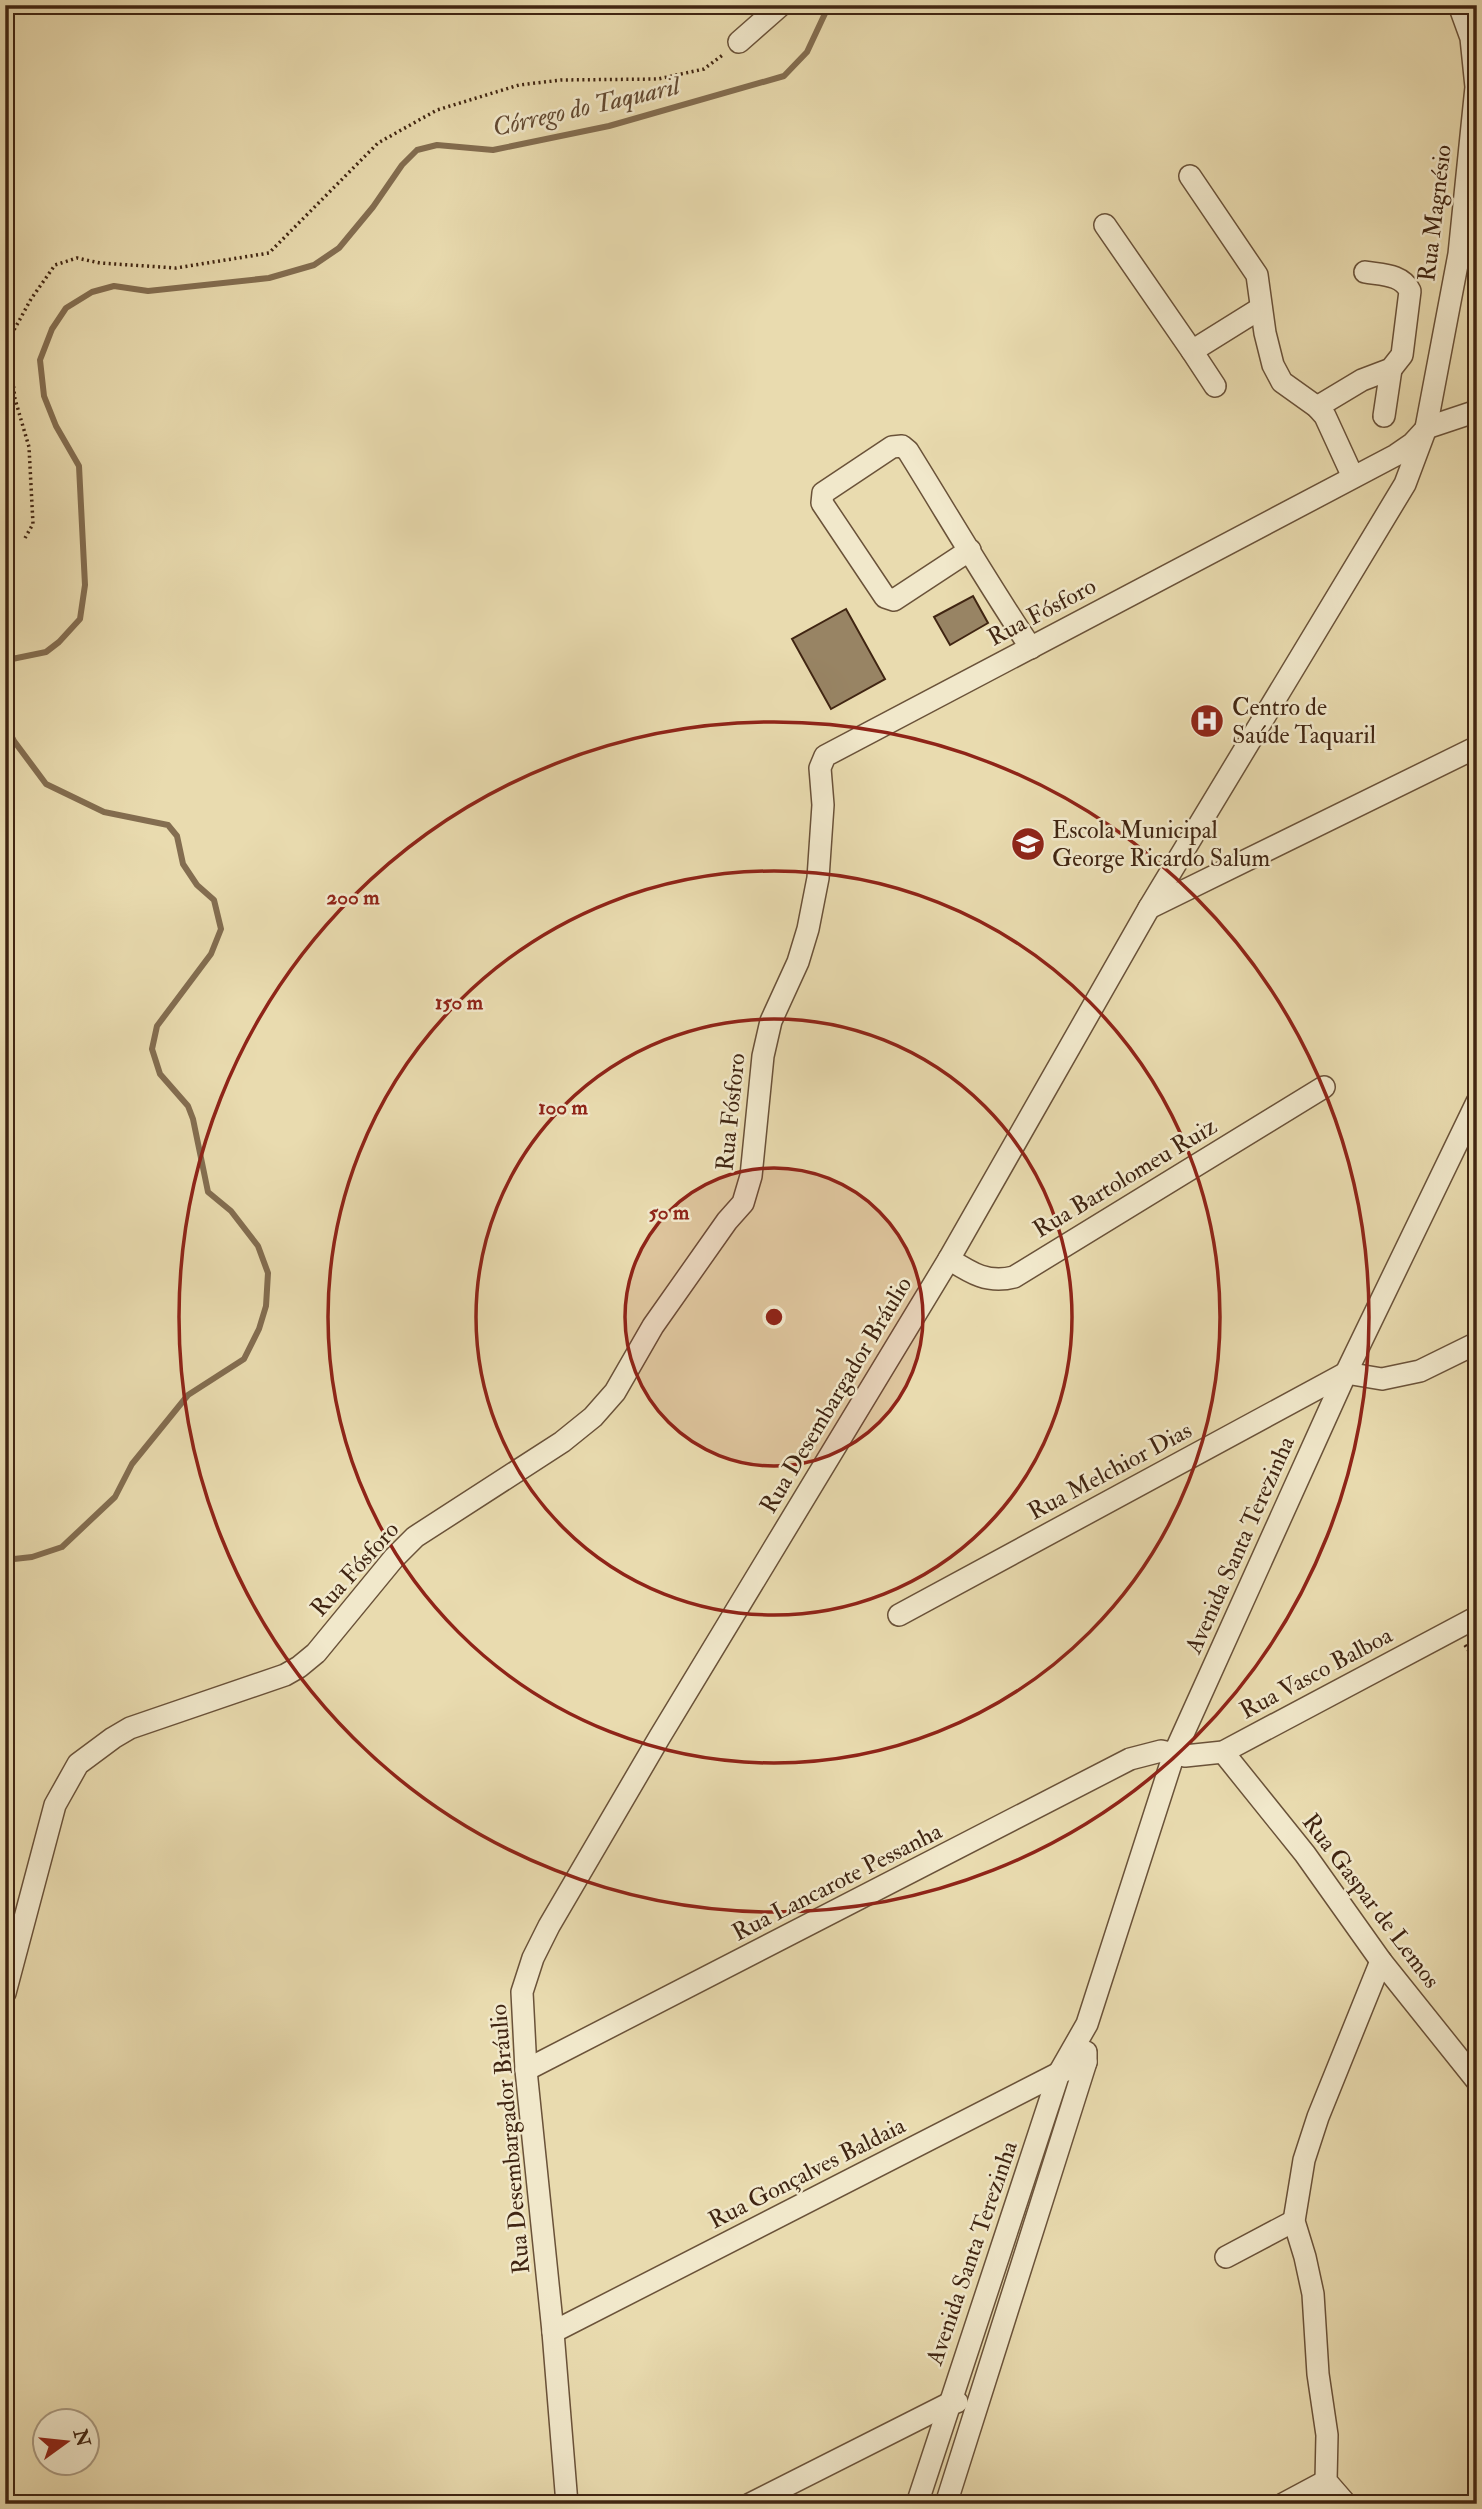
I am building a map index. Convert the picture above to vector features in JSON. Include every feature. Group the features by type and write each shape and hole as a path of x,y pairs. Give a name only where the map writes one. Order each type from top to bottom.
{"street":[{"path":"739,42 781,5"},
{"name":"Rua Magnésio","path":"1426,428 1459,254 1476,86 1471,38 1459,5"},
{"path":"1190,177 1257,275 1273,365 1282,382 1317,407 1334,433 1353,477"},
{"path":"1105,225 1215,386"},
{"path":"1365,272 1400,278 1410,291 1402,355 1391,369 1384,416"},
{"path":"1192,351 1261,308"},
{"path":"1317,407 1362,380 1391,369"},
{"path":"1426,428 1477,411"},
{"name":"Rua Fósforo","path":"5,1993 55,1805 78,1764 130,1728 285,1675 316,1653 394,1558 415,1537 562,1442 593,1417 615,1392 653,1326 727,1221 743,1203 748,1191 763,1056 771,1021 798,962 818,878 823,805 820,768 825,756 1396,455 1412,444 1426,428"},
{"name":"Rua Desembargador Bráulio","path":"567,2504 533,2120 526,2070 522,1992 533,1958 666,1726 949,1259 1149,908 1394,505 1426,428"},
{"path":"970,550 894,600 885,597 822,503 823,493 892,447 902,446 908,451 970,550 1031,648"},
{"path":"1149,908 1477,747"},
{"name":"Rua Bartolomeu Ruiz","path":"949,1259 973,1274 993,1280 1014,1277 1324,1087"},
{"name":"Avenida Santa Terezinha","path":"916,2504 1059,2073 1087,2024 1174,1754 1346,1373 1477,1102"},
{"path":"1346,1373 1382,1380 1420,1371 1477,1343"},
{"name":"Rua Melchior Dias","path":"899,1615 1346,1373"},
{"name":"Rua Vasco Balboa","path":"1174,1754 1197,1756 1223,1752 1477,1617"},
{"name":"Rua Lancarote Pessanha","path":"526,2070 1130,1759 1161,1751 1174,1754"},
{"name":"Rua Gaspar de Lemos","path":"1223,1752 1305,1854 1381,1961 1477,2081"},
{"path":"1346,2504 1326,2482 1326,2435 1318,2374 1313,2294 1306,2257 1293,2221 1304,2160 1314,2127 1381,1961"},
{"name":"Avenida Santa Terezinha","path":"946,2504 1086,2062 1087,2024"},
{"name":"Rua Gonçalves Baldaia","path":"553,2332 1059,2073 1086,2062"},
{"path":"1226,2257 1293,2221"},
{"path":"750,2504 950,2403 980,2401"},
{"path":"1283,2504 1326,2482"}],"path":[{"path":"25,538 33,524 29,447 15,399 8,341 31,299 55,265 78,258 100,263 176,268 269,253 378,143 437,110 519,85 561,80 658,79 704,69 739,42"}],"building":[{"path":"973,596 988,623 950,645 934,617"},
{"path":"846,609 885,679 831,709 792,639"}],"waterway":[{"name":"Córrego do Taquaril","path":"5,664 12,659 46,652 80,619 85,585 79,466 56,426 44,396 40,360 52,329 66,308 92,292 114,286 148,291 269,278 314,265 339,248 373,207 402,165 417,150 437,145 493,150 609,126 784,76 807,52 829,5"},
{"name":"Córrego do Taquaril","path":"5,723 14,741 46,784 104,812 168,825 177,836 183,864 197,885 214,900 221,929 211,954 157,1026 152,1049 160,1074 188,1106 208,1192 231,1211 258,1246 268,1273 266,1306 259,1329 244,1359 188,1395 132,1464 115,1497 62,1547 32,1557 5,1560"}],"place":[{"name":"Centro de Saúde Taquaril","path":"1207,721"},
{"name":"Escola Municipal George Ricardo Salum","path":"1028,844"}]}
